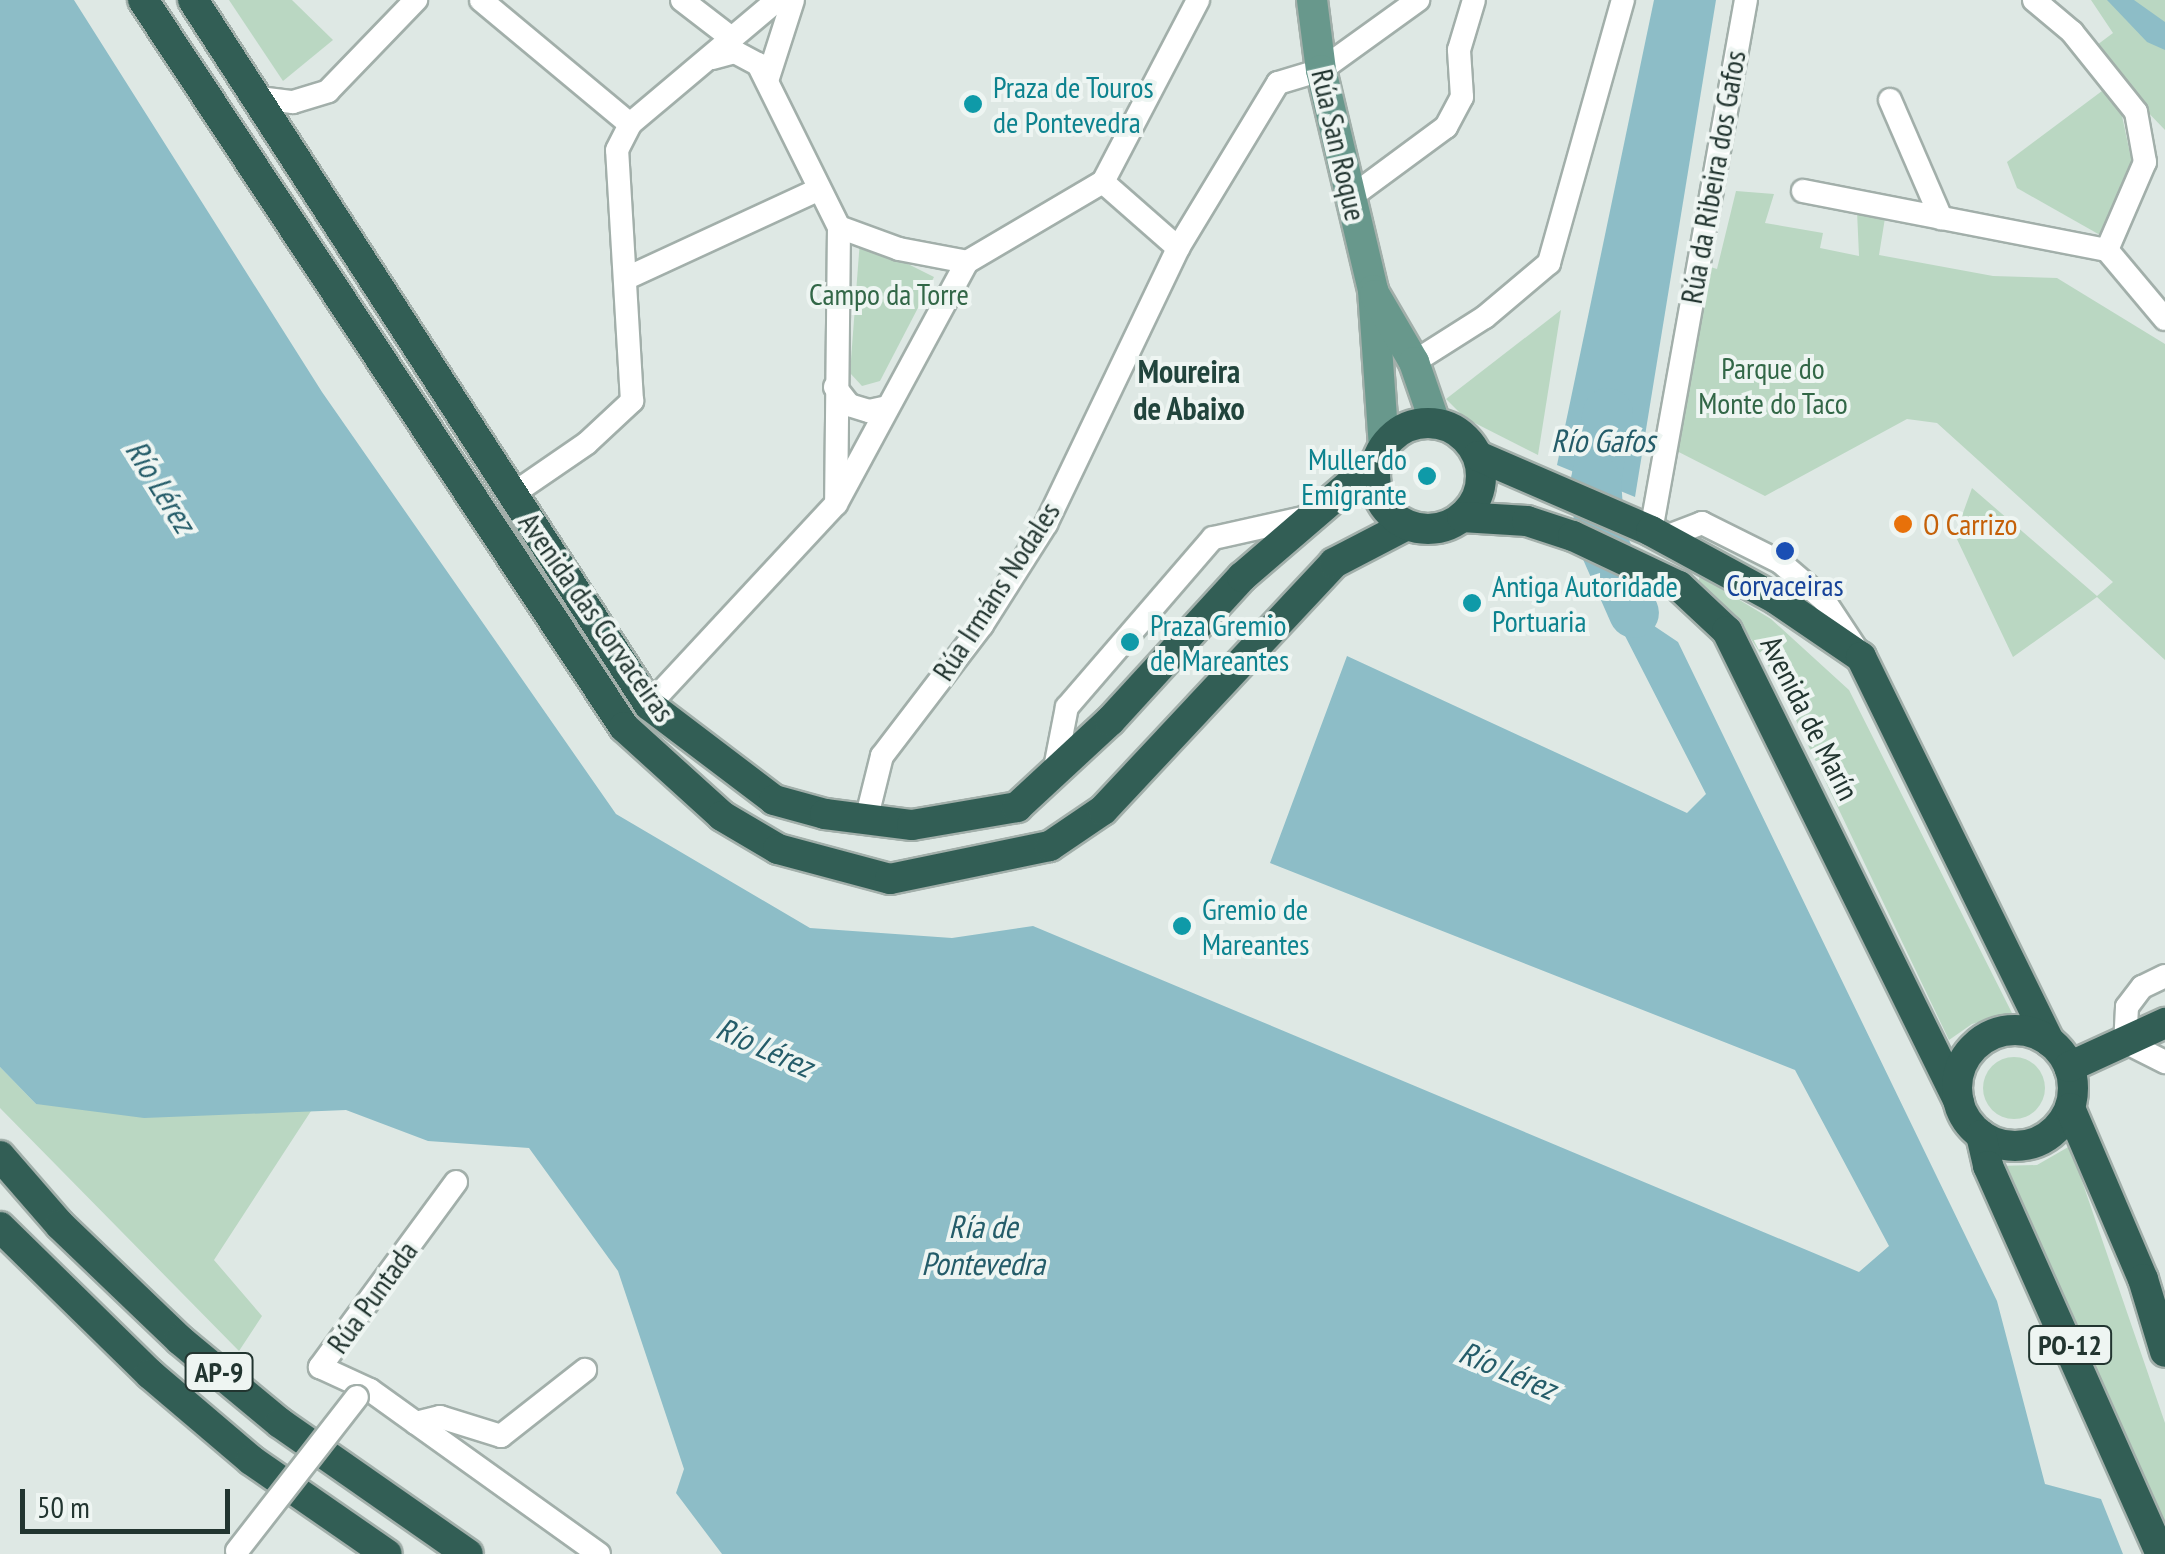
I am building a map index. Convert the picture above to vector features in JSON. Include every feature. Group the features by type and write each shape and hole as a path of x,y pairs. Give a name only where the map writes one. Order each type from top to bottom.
{"highway":[{"name":"Avenida das Corvaceiras","path":"143,0 624,727 722,816 778,849 890,879 1050,846 1104,810 1334,564 1407,525"},
{"name":"Avenida das Corvaceiras","path":"193,0 510,496 649,705 774,800 866,820 912,825 1017,807 1307,517 1380,454"},
{"path":"1434,423 1460,434 1478,456 1480,489 1462,517 1436,529 1407,525 1377,492 1380,454 1406,428 1434,423"},
{"name":"Avenida de Marín","path":"1478,456 1649,531 1776,598 1861,657 2048,1041"},
{"name":"Avenida de Marín","path":"1462,517 1528,521 1639,564 1678,586 1727,631 1959,1102"},
{"path":"2069,1067 2165,1023"},
{"path":"2016,1030 2048,1041 2069,1067 2070,1108 2048,1136 2032,1144 1996,1144 1980,1135 1959,1102 1962,1066 1984,1040 2016,1030"},
{"name":"PO-12","path":"2070,1108 2143,1278 2165,1352"},
{"name":"PO-12","path":"1980,1135 2161,1554"},
{"name":"AP-9","path":"0,1156 180,1340 280,1423 468,1554"},
{"name":"AP-9","path":"0,1227 26,1258"},
{"name":"AP-9","path":"0,1239 251,1460 387,1554"}],"main road":[{"name":"Rúa San Roque","path":"1312,0 1321,70 1373,290 1380,454"},
{"name":"Rúa San Roque","path":"1373,290 1414,362 1434,423"}],"street":[{"path":"259,98 293,102 328,91 416,0"},
{"path":"481,0 630,124"},
{"path":"682,0 729,36"},
{"path":"510,496 587,443 632,401 630,277 617,150 630,124 776,0"},
{"path":"768,78 793,0"},
{"path":"649,705 836,504 967,262 1103,182 1198,0"},
{"name":"Rúa Irmáns Nodales","path":"866,820 882,756 982,626 1046,524 1178,248 1278,82 1321,70 1418,0"},
{"path":"1351,197 1446,127 1462,97 1459,50 1474,0"},
{"path":"1414,362 1484,316 1548,264 1623,0"},
{"name":"Rúa da Ribeira dos Gafos","path":"1649,531 1746,0"},
{"path":"2034,0 2072,32 2136,112 2145,162 2107,250"},
{"path":"712,58 735,52 768,78 817,190 839,227 836,504"},
{"path":"1890,100 1942,218"},
{"path":"1103,182 1178,248"},
{"path":"630,277 817,190"},
{"path":"1803,191 2107,250 2165,318"},
{"path":"839,227 898,249 967,262"},
{"path":"835,387 849,404 869,412 888,407"},
{"path":"1054,772 1067,707 1213,538 1307,517"},
{"path":"2165,976 2142,987 2126,1007 2125,1042 2165,1062"},
{"name":"Rúa Puntada","path":"456,1182 320,1367 416,1424 600,1554"},
{"path":"416,1424 440,1417 501,1436 585,1370"},
{"name":"Rúa Puntada","path":"236,1552 364,1394"}],"green space":[{"path":"229,0 292,0 333,40 283,81"},
{"path":"2091,0 2165,0 2165,130 2089,51 2113,33"},
{"path":"2106,88 2119,102 2133,167 2100,235 2017,188 2007,162"},
{"name":"Parque do Monte do Taco","path":"1736,191 1774,194 1765,223 1823,233 1820,248 1859,256 1857,211 1885,218 1879,255 1993,276 2057,278 2165,344 2165,660 2097,597 2013,657 1955,535 1972,488 2097,596 2113,582 1937,423 1907,419 1765,496 1665,445 1697,263 1717,269"},
{"name":"Campo da Torre","path":"860,240 934,277 880,381 862,386 850,373"},
{"path":"1561,310 1538,455 1465,418 1446,399"},
{"path":"1700,576 1771,619 1849,690 2012,1013 1972,1024 1949,1040 1775,676 1736,616 1698,583"},
{"path":"2014,1057 2036,1066 2045,1088 2036,1110 2014,1119 1992,1110 1983,1088 1992,1066"},
{"path":"0,1067 36,1104 311,1111 214,1260 262,1316 239,1351 0,1108"},
{"path":"2070,1146 2165,1423 2165,1538 1999,1166 2037,1165"}],"water":[{"name":"Ría de Pontevedra","path":"0,0 74,0 322,392 616,814 810,928 952,938 1033,926 1859,1272 1889,1246 1795,1070 1270,863 1347,656 1687,813 1706,794 1602,591 1678,642 1997,1301 2045,1484 2101,1499 2123,1554 722,1554 676,1493 684,1469 618,1271 529,1148 428,1141 346,1110 144,1118 36,1104 0,1067"},
{"name":"Río Gafos","path":"1654,0 1716,0 1635,497 1557,465"},
{"path":"2107,0 2134,0 2165,22 2165,50 2147,42"}],"waterway":[{"name":"Río Gafos","path":"1608,413 1596,481 1600,536 1634,613"}],"place":[{"name":"Praza de Touros de Pontevedra","path":"973,104"},
{"name":"Muller do Emigrante","path":"1427,476"},
{"name":"O Carrizo","path":"1903,524"},
{"name":"Corvaceiras","path":"1785,551"},
{"name":"Antiga Autoridade Portuaria","path":"1472,603"},
{"name":"Praza Gremio de Mareantes","path":"1130,642"},
{"name":"Gremio de Mareantes","path":"1182,926"}],"district":[{"name":"Moureira de Abaixo","path":"1189,390"}],"water label":[{"name":"Río Lérez","path":"161,486"},
{"name":"Río Lérez","path":"765,1047"},
{"name":"Río Lérez","path":"1508,1370"}]}
